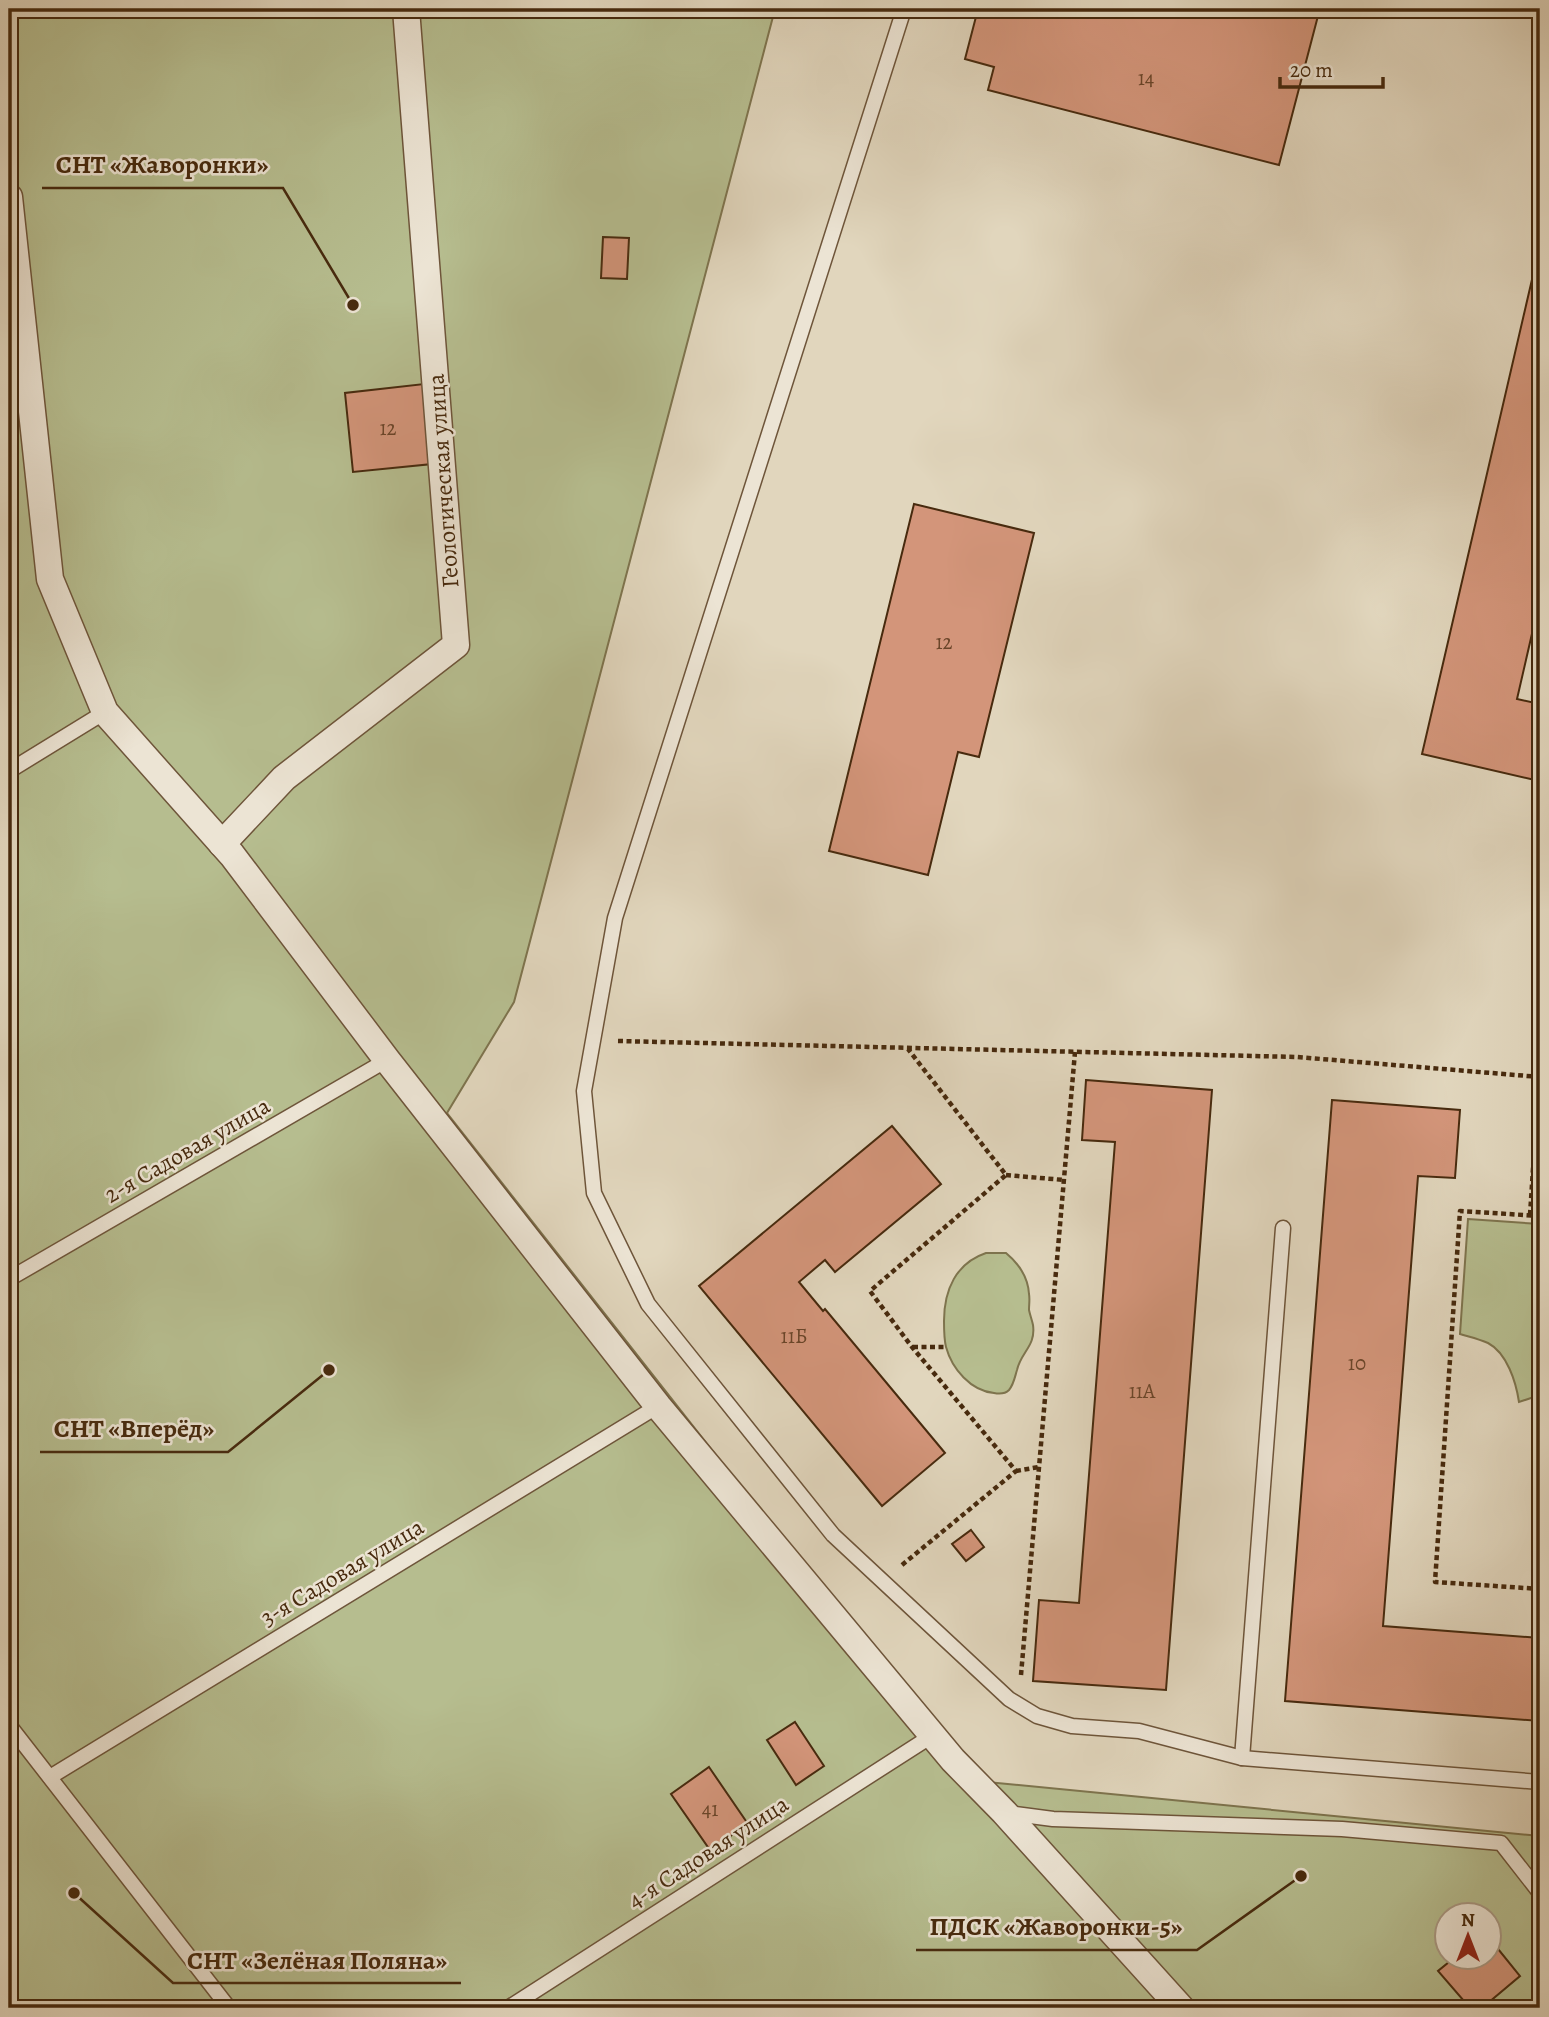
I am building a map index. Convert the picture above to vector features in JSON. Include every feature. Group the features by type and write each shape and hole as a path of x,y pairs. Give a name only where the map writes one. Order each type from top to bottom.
{"street":[{"name":"Геологическая улица","path":"222,844 284,778 456,645 407,9"},
{"path":"9,197 50,579 105,712 222,844 658,1406 953,1760 1004,1812 1181,2008"}],"lane":[{"path":"904,9 615,918 584,1091 593,1194 648,1304 833,1535 1018,1705 1037,1716 1072,1726 1139,1731 1242,1758 1540,1782"},
{"path":"9,771 105,712"},
{"name":"2-я Садовая улица","path":"9,1279 387,1060"},
{"path":"1242,1758 1283,1228"},
{"name":"3-я Садовая улица","path":"51,1777 658,1406"},
{"path":"9,1725 229,2008"},
{"name":"4-я Садовая улица","path":"508,2008 933,1735"},
{"path":"1004,1812 1053,1819 1342,1829 1501,1843 1540,1893"}],"path":[{"path":"593,1041 1297,1056 1540,1077 1530,1215"},
{"path":"907,1048 1006,1175"},
{"path":"1018,1705 1075,1052"},
{"path":"1016,1471 912,1347 870,1290 1006,1175 1064,1180"},
{"path":"1540,1216 1460,1211 1435,1582 1540,1589"},
{"path":"912,1347 946,1347"},
{"path":"882,1581 1016,1471 1039,1467"}],"green space":[{"path":"9,9 775,9 514,1002 447,1113 851,1627 987,1782 1540,1836 1540,2008 9,2008"},
{"path":"1468,1219 1540,1224 1540,1395 1519,1402 1513,1377 1495,1348 1460,1334"},
{"path":"986,1253 1006,1253 1022,1271 1027,1282 1033,1325 1030,1344 1012,1385 1002,1393 978,1388 964,1378 953,1363 945,1341 945,1310 949,1288 967,1263"}],"building":[{"path":"978,9 1304,9 1319,12 1279,165 988,90 994,67 965,59"},
{"path":"603,237 629,238 627,279 601,278"},
{"path":"1540,245 1540,599 1517,699 1540,704 1540,758 1535,780 1422,754"},
{"path":"424,384 432,464 353,472 345,393"},
{"path":"914,504 1034,533 979,757 958,752 928,875 829,851"},
{"path":"1086,1080 1212,1090 1166,1690 1033,1681 1039,1600 1079,1603 1115,1142 1082,1140"},
{"path":"1332,1100 1460,1110 1455,1178 1418,1176 1383,1626 1540,1638 1540,1721 1285,1701"},
{"path":"892,1126 941,1184 835,1272 825,1260 799,1282 823,1311 825,1309 945,1453 882,1506 699,1286"},
{"path":"971,1530 984,1547 966,1561 952,1544"},
{"path":"795,1722 824,1766 796,1785 767,1740"},
{"path":"709,1767 748,1824 710,1850 671,1794"},
{"path":"1504,1956 1520,1976 1482,2008 1470,2008 1439,1972 1504,1972"}],"place":[{"name":"СНТ «Жаворонки»","path":"353,305"},
{"name":"СНТ «Вперёд»","path":"329,1370"},
{"name":"ПДСК «Жаворонки-5»","path":"1301,1876"},
{"name":"СНТ «Зелёная Поляна»","path":"74,1893"}]}
